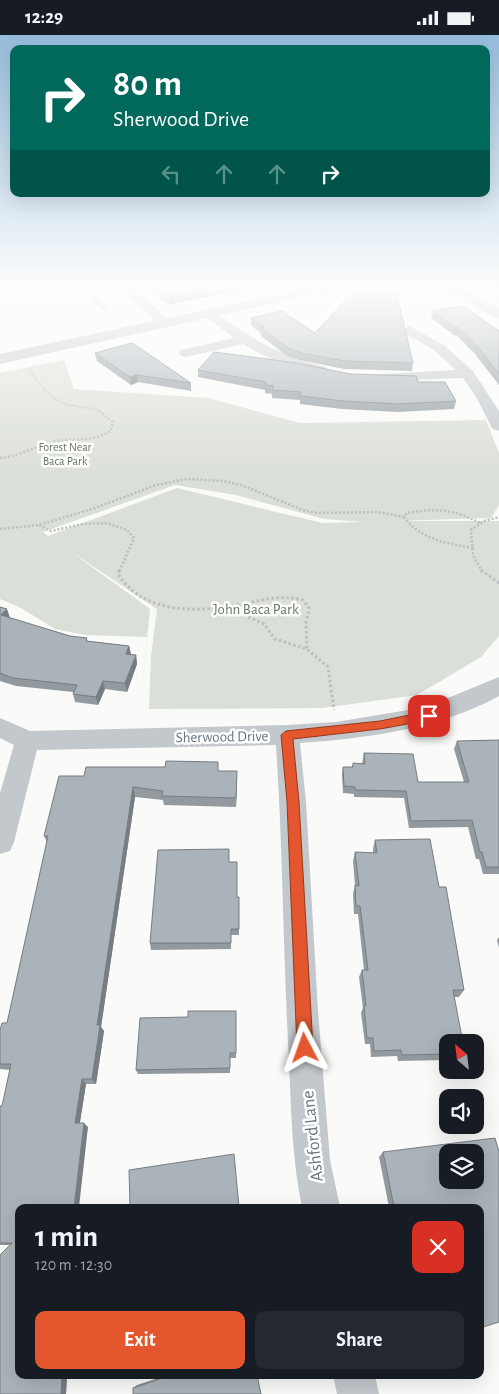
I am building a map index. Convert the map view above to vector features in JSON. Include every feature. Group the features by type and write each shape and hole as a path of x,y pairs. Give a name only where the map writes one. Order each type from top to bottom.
{"street":[{"path":"0,359 34,351"},
{"path":"186,353 193,351"},
{"path":"263,351 273,357 308,368 332,373"},
{"path":"446,351 468,374 499,425"},
{"path":"374,377 399,378 468,374"},
{"name":"Sherwood Drive","path":"0,727 27,741 286,735 336,731 429,716 478,696 499,685"},
{"name":"Ashford Lane","path":"286,735 293,802 303,1020 312,1161 320,1204"},
{"path":"0,842 27,741"},
{"path":"355,1379 358,1394"}],"path":[{"path":"0,458 13,457 50,443 97,437 110,432 112,428 112,422 97,409 70,405 52,397 18,355"},
{"path":"0,529 39,525 96,508 156,485 194,479 223,481 241,485 303,510 316,513 370,512 404,517 408,523 425,537 473,548"},
{"path":"404,517 407,513 447,509 461,513 480,523"},
{"path":"499,517 480,523 472,530 474,561 477,567 499,583"},
{"path":"39,525 51,531 72,526 108,523 122,526 130,531 134,538 133,544 120,563 118,574 133,592 149,601 178,606 214,608 239,605 266,597 294,597 303,600 309,609 305,619 308,635 307,649"},
{"path":"239,605 250,618 264,624 275,639 307,649 328,667 336,731"}],"green space":[{"path":"64,360 74,389 208,398 300,423 486,420 499,453 499,505 491,518 393,521 499,521 499,636 481,657 417,695 323,708 149,709 151,656 157,609 70,551 150,609 140,710 147,637 85,635 55,629 21,608 0,599 0,373","holes":["175,485 236,495 324,519 364,522 322,523 177,488 48,536 43,532"]}],"building":[{"path":"144,351 191,383 137,375 130,377 95,353"},
{"path":"297,351 410,351 413,363 345,361"},
{"path":"481,351 499,351 499,374"},
{"path":"214,352 297,363 350,374 416,376 418,382 445,382 456,401 399,404 343,401 300,396 301,392 272,390 274,386 265,385 266,382 198,370"},
{"path":"0,607 7,609 1,615 70,636 87,638 86,641 129,646 126,654 136,655 125,683 103,681 96,697 73,694 77,685 13,678 0,673"},
{"path":"499,740 499,867 486,867 472,820 411,821 406,791 356,790 355,787 344,786 343,767 353,767 353,763 365,764 364,753 413,754 418,782 469,782 457,741"},
{"path":"166,761 218,762 218,771 237,771 236,798 162,796 163,791 133,787 97,1025 100,1025 92,1079 82,1079 75,1123 84,1123 74,1204 15,1204 15,1379 62,1379 61,1394 0,1394 0,1255 12,1243 0,1243 0,1106 2,1106 11,1064 0,1064 0,1030 2,1023 7,1023 48,836 44,836 59,776 84,776 86,767 165,767"},
{"path":"430,839 439,887 446,887 464,990 453,990 461,1034 439,1034 439,1054 402,1055 401,1050 374,1051 373,1038 367,1038 362,970 368,970 360,906 356,906 355,885 359,886 355,852 377,853 375,840"},
{"path":"229,849 229,862 237,862 237,897 239,897 239,929 231,929 231,943 150,943 158,850"},
{"path":"188,1011 236,1011 236,1053 230,1053 230,1068 136,1070 140,1018 188,1017"},
{"path":"495,1138 499,1152 499,1322 484,1327 484,1204 393,1204 383,1152 439,1145 439,1189 484,1189 484,1144 447,1144"},
{"path":"234,1154 239,1204 130,1204 129,1170"},
{"path":"159,1379 258,1379 261,1394 133,1394 133,1388"}],"route":[{"path":"305,1048 293,802 286,735 380,725 429,716"}],"park label":[{"name":"Forest Near Baca Park","path":"65,454"},
{"name":"John Baca Park","path":"256,609"}]}
